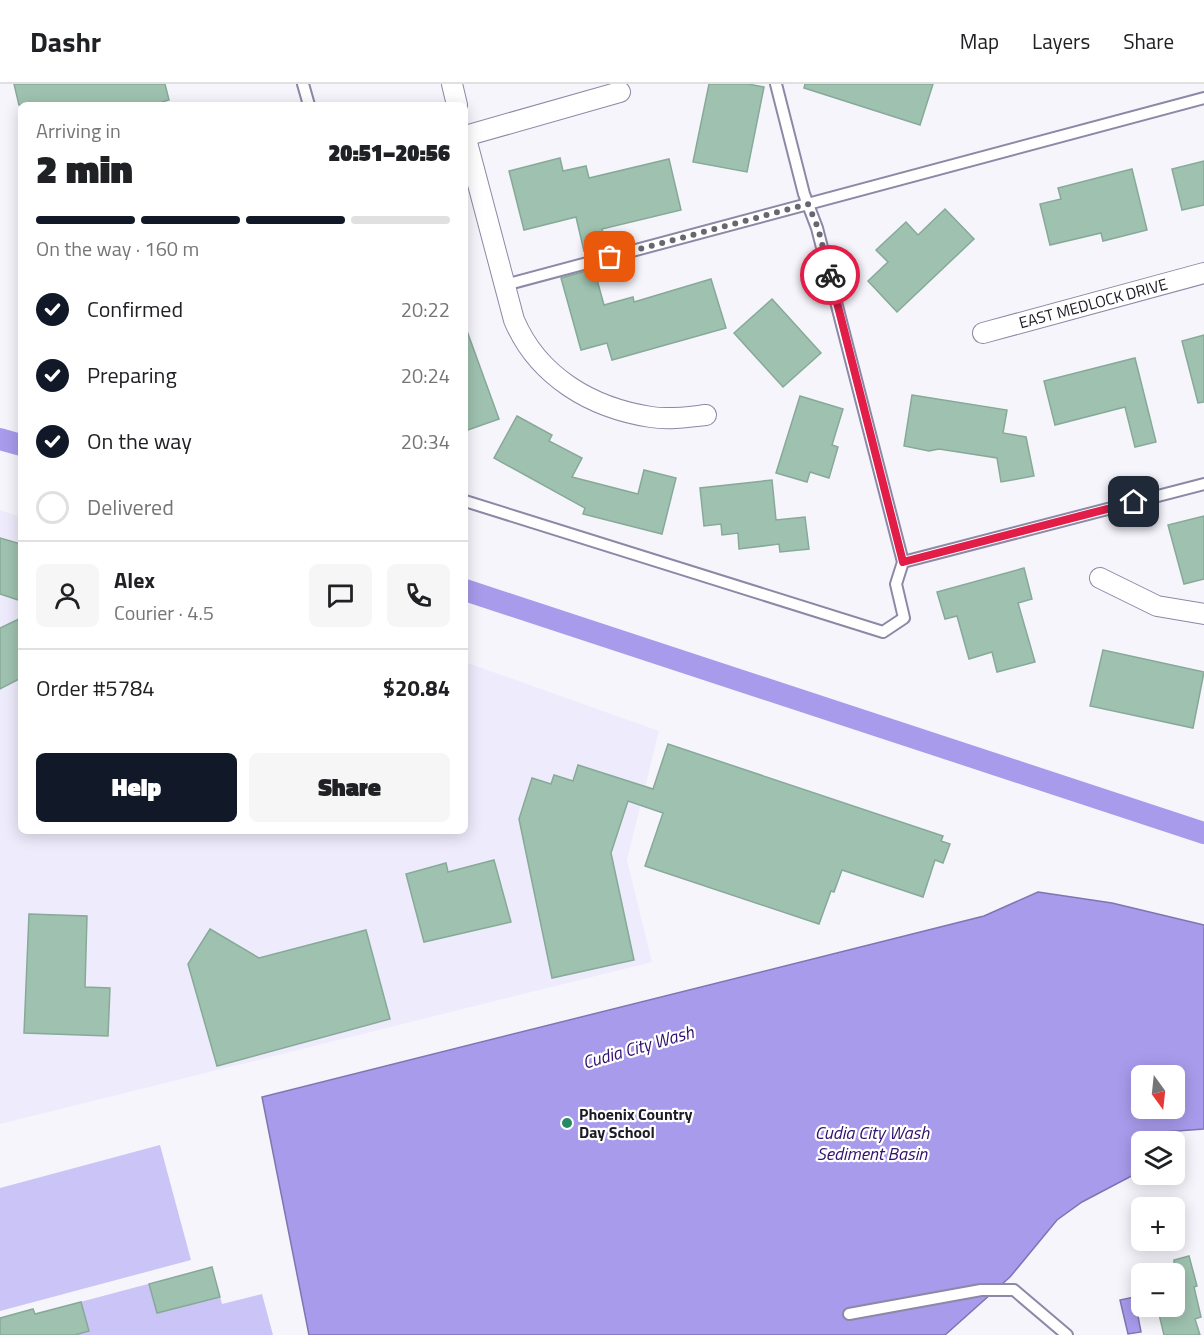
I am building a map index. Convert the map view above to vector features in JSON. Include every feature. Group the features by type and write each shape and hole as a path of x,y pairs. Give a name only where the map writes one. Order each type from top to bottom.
{"street":[{"path":"452,84 456,102"},
{"path":"468,135 620,92"},
{"path":"468,147 520,334 539,361 578,394 609,406 652,418 706,415"},
{"name":"EAST MEDLOCK DRIVE","path":"983,333 1204,273"},
{"path":"1100,578 1157,606 1204,614"}],"lane":[{"path":"303,84 308,102"},
{"path":"468,502 883,632 904,618 896,584 903,562 818,228 808,204 776,84"},
{"path":"505,285 1204,98"},
{"path":"903,562 1204,484"},
{"path":"849,1314 981,1290 1014,1290 1067,1335"}],"shaded area":[{"path":"0,510 18,516 18,834 468,834 468,663 659,731 627,860 652,962 0,1124"},
{"path":"160,1145 191,1260 0,1311 0,1188"},
{"path":"212,1267 222,1304 262,1294 273,1335 0,1335 0,1318 33,1309 35,1314"}],"water":[{"name":"Cudia City Wash Sediment Basin","path":"1038,892 1112,903 1204,925 1204,1129 1131,1131 1131,1176 1082,1202 1057,1220 1010,1277 945,1335 309,1335 262,1097 984,916"},
{"path":"1131,1298 1131,1317 1138,1317 1141,1332 1128,1334 1120,1300"}],"building":[{"path":"14,84 165,84 169,100 162,102 18,102"},
{"path":"709,84 748,84 764,87 747,172 693,162"},
{"path":"805,84 933,84 920,125 804,88"},
{"path":"560,158 563,171 586,166 589,178 669,159 681,210 602,229 606,246 584,251 576,217 524,230 509,171"},
{"path":"1204,161 1204,205 1182,210 1172,169"},
{"path":"1132,169 1147,230 1103,241 1101,233 1050,245 1040,204 1061,199 1058,188"},
{"path":"945,209 974,239 897,312 868,281 888,262 876,250 906,222 918,235"},
{"path":"594,269 604,305 633,297 634,302 711,279 726,328 612,360 607,343 581,350 561,278"},
{"path":"772,299 821,353 783,387 734,333"},
{"path":"468,334 499,419 468,430"},
{"path":"1204,335 1204,402 1198,403 1182,341"},
{"path":"1135,358 1156,442 1135,447 1125,407 1055,425 1044,381"},
{"path":"912,395 1007,410 1003,433 1026,437 1034,476 1001,482 997,458 904,446"},
{"path":"800,396 843,409 832,445 838,447 829,478 810,472 807,482 776,473"},
{"path":"517,416 552,435 549,441 582,458 572,477 638,494 644,470 676,478 662,534 583,514 585,508 494,458"},
{"path":"772,480 776,520 805,517 809,549 780,552 779,544 739,549 738,533 722,535 721,524 704,526 700,488"},
{"path":"1204,516 1204,579 1184,584 1168,525"},
{"path":"0,538 18,543 18,600 0,594"},
{"path":"1024,568 1032,599 1018,603 1035,662 997,672 992,652 969,659 957,616 945,619 937,592"},
{"path":"18,619 18,680 0,689 0,628"},
{"path":"1103,650 1204,672 1193,728 1090,706"},
{"path":"668,744 943,836 941,841 950,844 943,863 935,860 923,897 842,870 834,892 831,891 819,924 645,866 663,813 628,801 611,853 634,960 552,978 519,819 532,778 551,784 554,775 573,781 578,765 653,789"},
{"path":"494,860 511,922 424,942 406,874 446,863 448,872"},
{"path":"29,914 87,916 85,987 110,988 108,1036 24,1033"},
{"path":"210,929 259,958 366,930 390,1019 217,1066 188,964"},
{"path":"1189,1256 1197,1286 1194,1287 1201,1317 1195,1319 1200,1335 1164,1335 1160,1317 1185,1317 1185,1263 1174,1263 1174,1260"},
{"path":"212,1267 220,1297 157,1313 149,1284"},
{"path":"81,1302 89,1331 75,1335 0,1335 0,1318 33,1309 35,1314"}],"waterway":[{"path":"0,439 18,444"},
{"path":"468,591 1204,833"}],"way so far":[{"path":"610,257 808,204 818,228 830,275"}],"place":[{"name":"Phoenix Country Day School","path":"567,1123"}],"route":[{"path":"830,275 903,562 1134,502"}],"water label":[{"name":"Cudia City Wash","path":"638,1047"}]}
